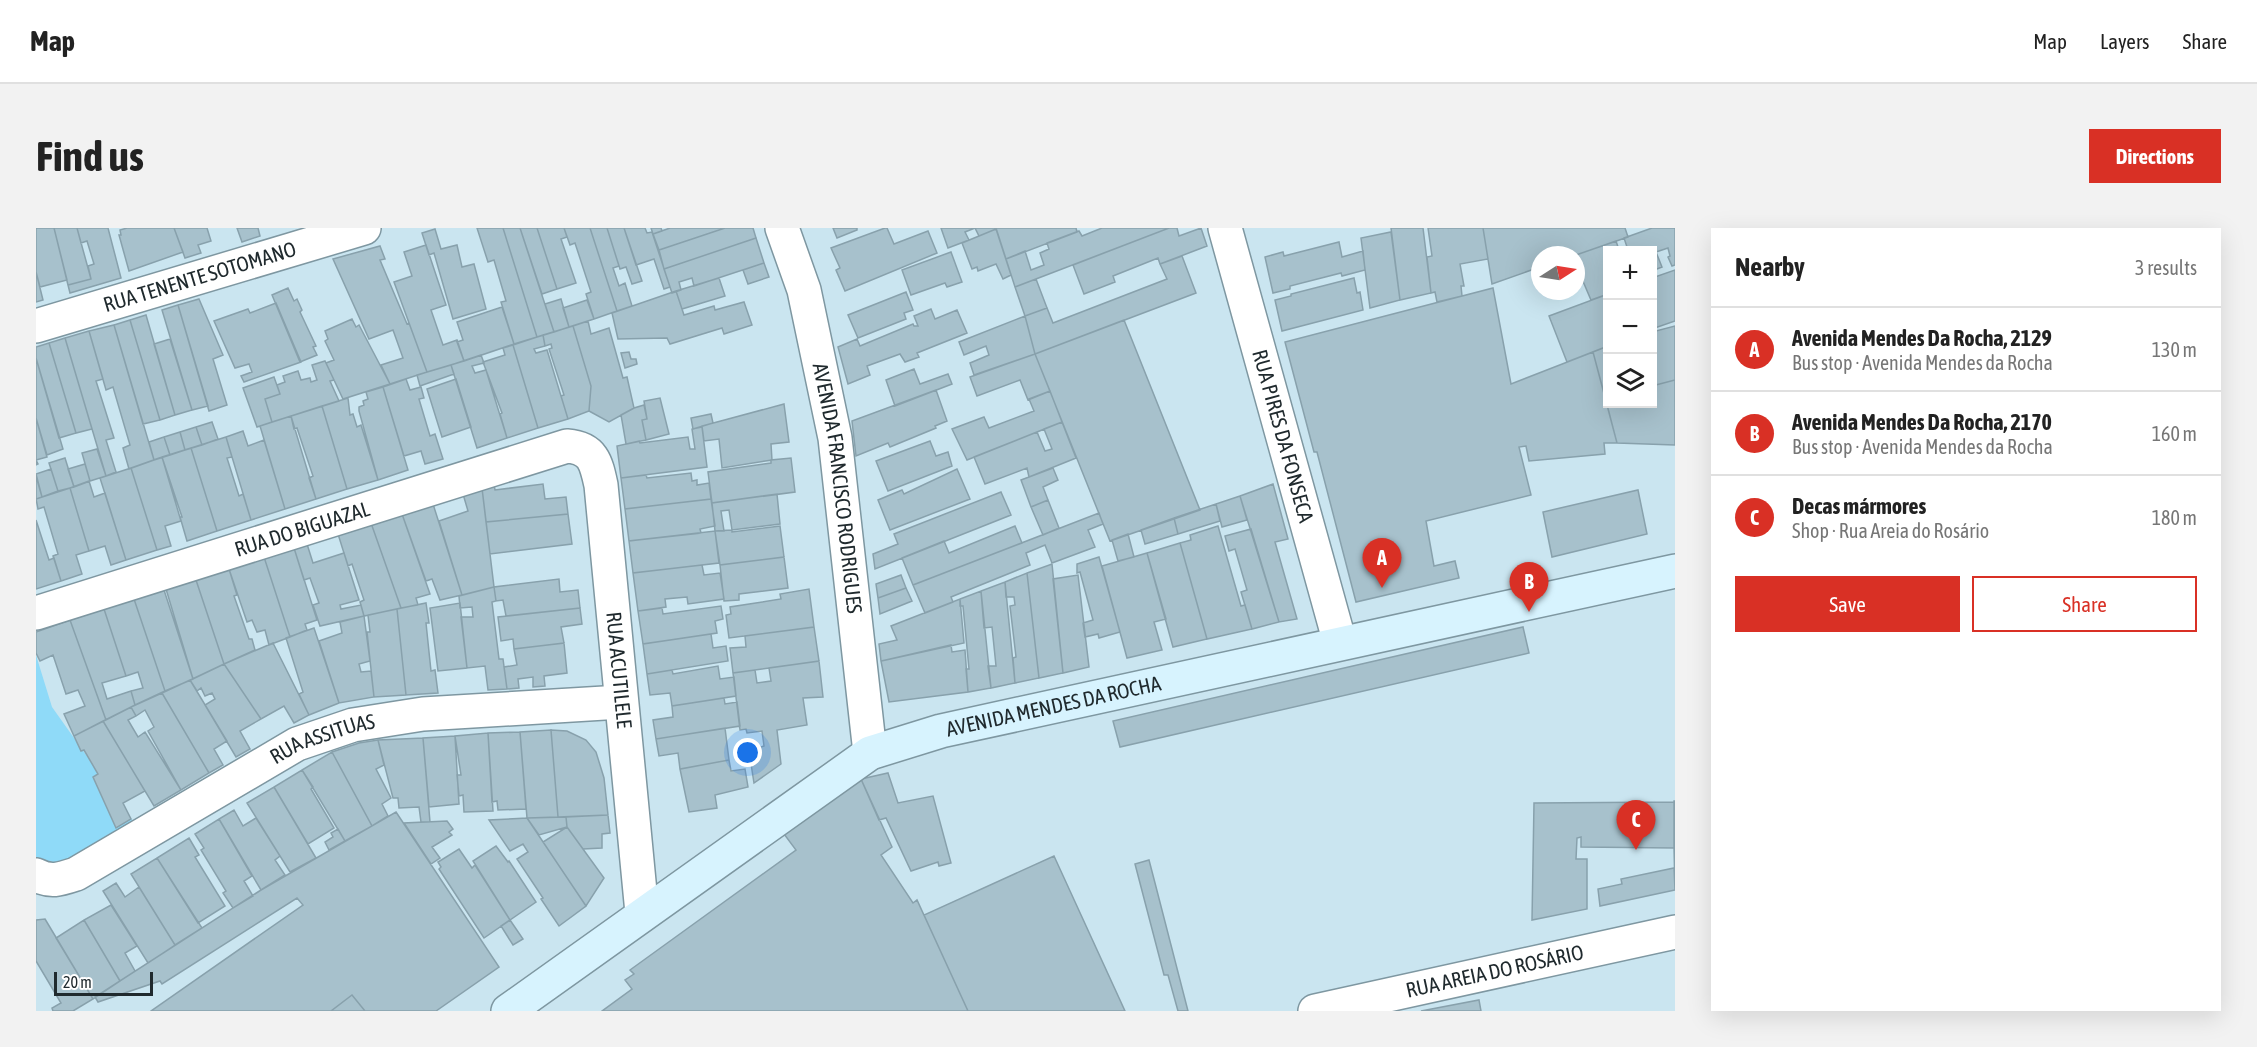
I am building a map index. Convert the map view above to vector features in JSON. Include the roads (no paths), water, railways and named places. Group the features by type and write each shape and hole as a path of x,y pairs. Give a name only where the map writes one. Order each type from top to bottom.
{"street":[{"name":"RUA TENENTE SOTOMANO","path":"36,326 364,228"},
{"name":"AVENIDA FRANCISCO RODRIGUES","path":"782,228 804,290 835,438 870,753"},
{"name":"RUA PIRES DA FONSECA","path":"1225,228 1340,643"},
{"name":"RUA DO BIGUAZAL","path":"36,613 567,446"},
{"name":"RUA ACUTILELE","path":"567,446 579,447 589,454 596,463 601,485 642,913"},
{"name":"AVENIDA MENDES DA ROCHA","path":"508,1011 642,913 870,753 941,731 1675,571"},
{"name":"RUA ASSITUAS","path":"47,878 76,874 297,744 353,725 423,714 621,702"},
{"name":"RUA AREIA DO ROSÁRIO","path":"1316,1011 1675,932"}],"place":[{"name":"Avenida Mendes Da Rocha, 2129","path":"1382,588"},
{"name":"Avenida Mendes Da Rocha, 2170","path":"1529,612"},
{"name":"Decas mármores","path":"1636,850"}]}
